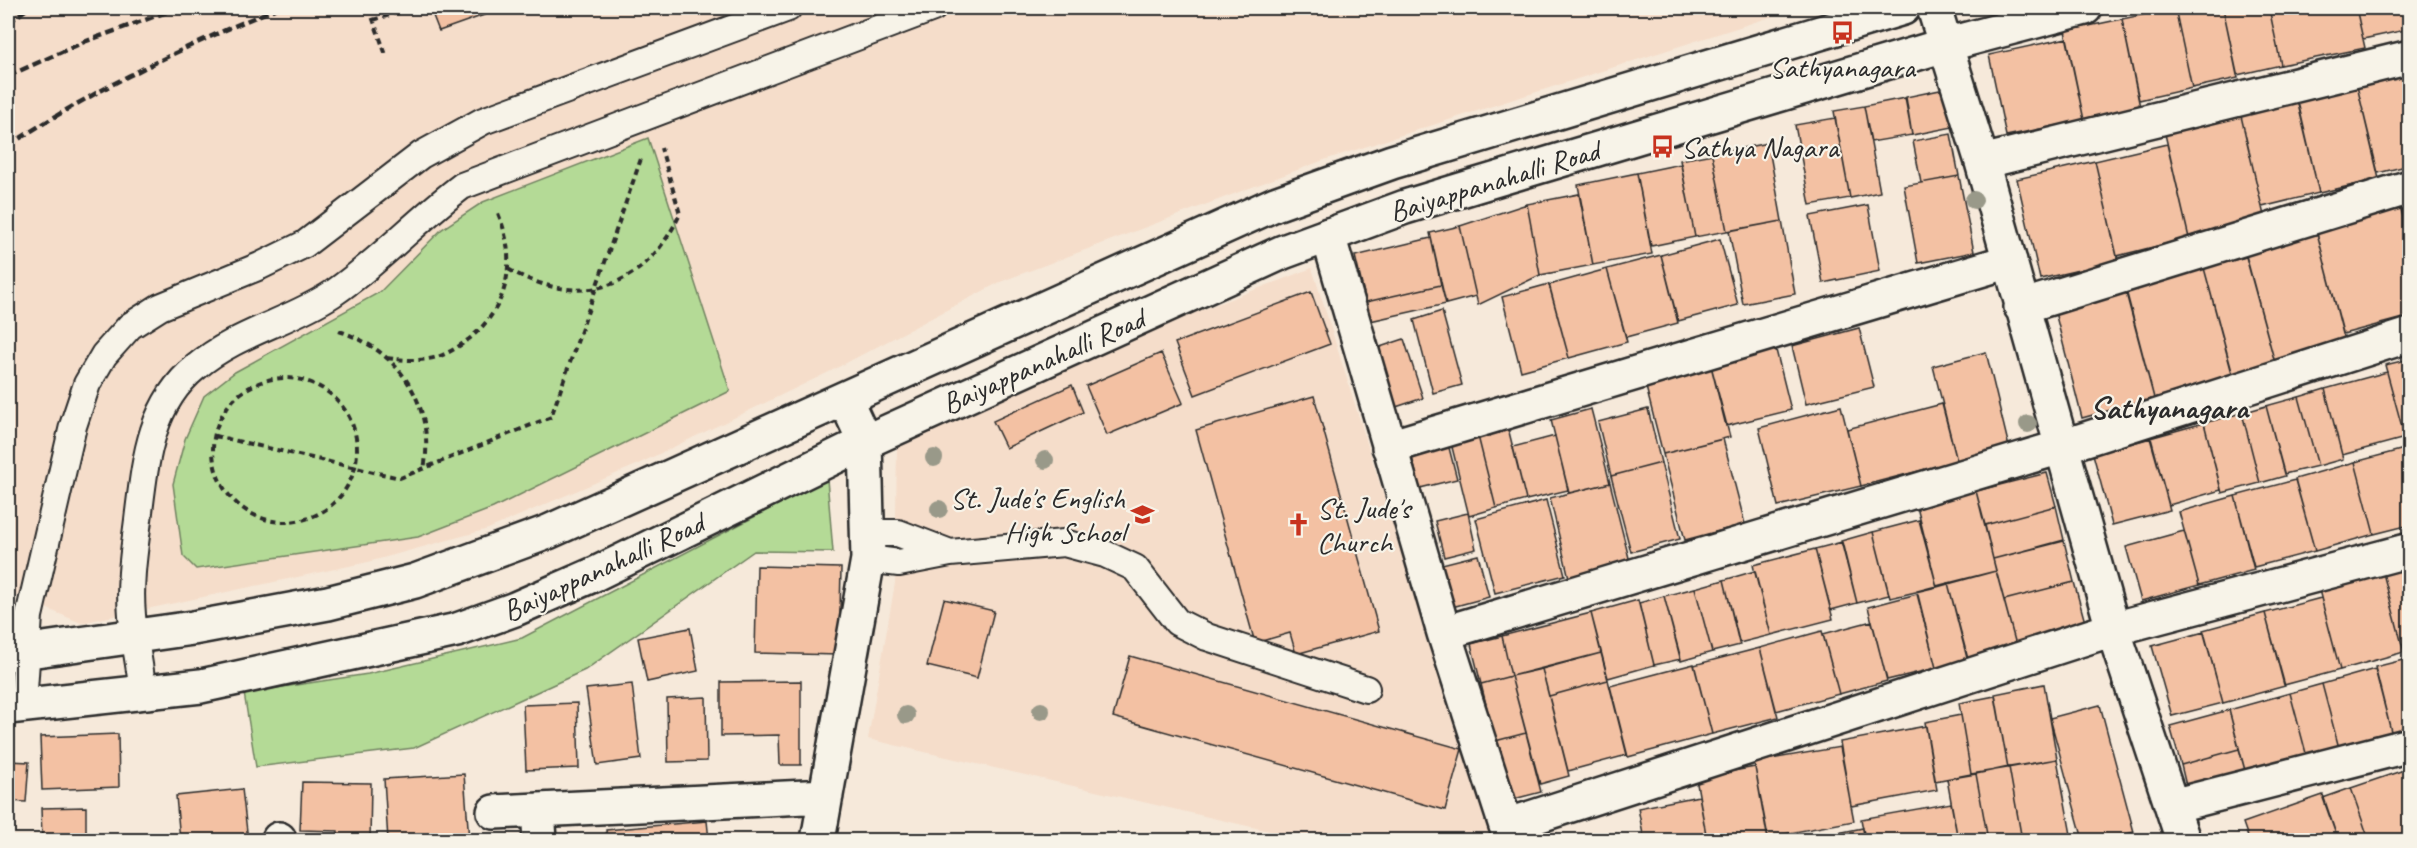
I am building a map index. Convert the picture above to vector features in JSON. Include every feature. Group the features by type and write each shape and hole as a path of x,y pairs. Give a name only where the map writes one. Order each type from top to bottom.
{"street":[{"name":"Baiyappanahalli Road","path":"18,652 135,637 328,603 449,570 548,532 1275,204 1392,162 1903,8"},
{"path":"1934,8 1982,162 2113,629 2183,840"},
{"name":"Baiyappanahalli Road","path":"15,706 201,686 457,630 515,609 595,574 865,442 1283,252 1451,193 1945,45 2085,8"},
{"path":"1982,162 2409,57"},
{"path":"2021,307 2409,187"},
{"path":"1328,235 1444,633 1506,826 2113,629 2409,550"},
{"path":"1389,447 2010,261"},
{"path":"1444,633 2061,447 2409,335"},
{"path":"818,840 867,546 865,442 845,399"},
{"path":"2172,806 2409,745"},
{"path":"494,812 539,825 826,796"}],"lane":[{"path":"15,706 18,652 29,616 73,426 93,374 104,355 130,326 160,307 260,266 305,243 421,155 483,121 788,8"},
{"path":"143,692 130,579 146,453 157,420 172,390 196,366 227,346 331,295 365,269 426,213 462,186 656,117 933,8"},
{"path":"867,546 898,533 950,553 1064,543 1105,554 1135,568 1177,622 1207,637 1366,689"}],"path":[{"path":"369,8 386,55"},
{"path":"373,20 413,8"},
{"path":"508,269 546,287 570,291 595,290 618,282 656,254 670,235 680,214 656,117"},
{"path":"215,436 400,478 551,417 656,117"},
{"path":"387,358 408,361 430,359 460,346 486,324 496,311 503,296 509,257 502,223 485,194 472,182"},
{"path":"333,330 365,342 387,358 410,383 423,415 428,444 424,469"},
{"path":"292,378 313,383 331,394 345,410 354,429 357,450 355,468 345,491 331,507 313,518 294,522 274,522 256,516 239,506 226,492 217,474 213,455 215,436 222,416 234,399 252,386 271,379 292,378"}],"shaded area":[{"path":"8,8 1799,8 1324,160 1000,282 829,372 634,466 488,529 368,562 81,623 8,592"},
{"name":"St. Jude's English High School","path":"1312,268 1492,840 1308,840 868,739 895,583 897,446 1060,364"}],"green space":[{"path":"648,138 730,391 493,508 418,537 196,569 183,556 173,484 185,439 204,396 235,372 380,292 442,229 483,202"},
{"path":"827,479 833,552 754,551 585,670 414,748 256,767 244,693 368,674 522,638"}],"building":[{"path":"430,8 504,8 439,31"},
{"path":"2175,8 2192,88 2139,100 2122,19"},
{"path":"2175,8 2223,8 2238,78 2192,88"},
{"path":"2223,8 2269,8 2281,65 2237,75"},
{"path":"2269,8 2356,8 2365,48 2281,65"},
{"path":"2356,8 2406,8 2410,29 2363,39"},
{"path":"2122,19 2140,107 2084,120 2065,31"},
{"path":"2067,38 2084,120 2006,136 1989,55"},
{"path":"2410,74 2410,165 2378,173 2357,86"},
{"path":"2357,86 2379,179 2319,193 2297,100"},
{"path":"1945,89 1953,127 1912,135 1906,97"},
{"path":"1905,98 1912,135 1871,142 1864,106"},
{"path":"2298,102 2319,193 2262,207 2241,116"},
{"path":"1864,106 1880,192 1850,198 1834,111"},
{"path":"2241,116 2265,220 2189,238 2165,134"},
{"path":"1835,118 1850,198 1810,205 1795,125"},
{"path":"1951,134 1959,176 1921,183 1913,141"},
{"path":"1768,143 1782,221 1727,231 1712,154"},
{"path":"2167,144 2189,238 2117,256 2095,161"},
{"path":"1712,154 1727,231 1695,237 1680,160"},
{"path":"2095,161 2118,261 2040,279 2017,179"},
{"path":"1681,164 1695,237 1651,246 1637,173"},
{"path":"1637,173 1652,254 1593,265 1578,185"},
{"path":"1959,176 1974,252 1918,263 1904,186"},
{"path":"1579,194 1593,265 1540,275 1527,204"},
{"path":"2410,202 2410,242 2400,206"},
{"path":"1527,204 1540,275 1478,305 1460,226"},
{"path":"1868,205 1880,271 1823,283 1810,216"},
{"path":"2400,206 2410,242 2410,316 2343,334 2316,229"},
{"path":"1782,221 1795,294 1743,304 1729,231"},
{"path":"1460,226 1476,296 1446,304 1430,233"},
{"path":"2316,229 2346,344 2275,363 2244,248"},
{"path":"1431,238 1441,285 1366,302 1355,256"},
{"path":"1720,239 1738,305 1678,321 1661,255"},
{"path":"1661,255 1678,323 1626,337 1607,269"},
{"path":"2246,257 2275,363 2233,375 2204,268"},
{"path":"2204,268 2233,377 2154,398 2126,290"},
{"path":"1607,269 1627,342 1569,358 1549,285"},
{"path":"1549,284 1569,358 1521,371 1502,297"},
{"path":"1441,285 1446,304 1370,321 1366,302"},
{"path":"1311,292 1330,344 1195,395 1175,343"},
{"path":"2126,293 2154,398 2082,418 2055,312"},
{"path":"1442,311 1462,385 1433,393 1414,320"},
{"path":"1859,328 1874,387 1806,404 1792,346"},
{"path":"1404,339 1423,398 1396,407 1377,348"},
{"path":"1775,346 1791,410 1726,426 1710,362"},
{"path":"1986,352 2009,447 1957,461 1933,366"},
{"path":"1161,353 1183,403 1107,435 1086,386"},
{"path":"2410,359 2410,437 2405,438 2385,365"},
{"path":"1710,362 1730,437 1663,454 1644,379"},
{"path":"2387,372 2405,438 2342,455 2325,389"},
{"path":"1072,385 1083,412 1006,448 993,421"},
{"path":"2325,389 2343,459 2318,466 2299,397"},
{"path":"1314,396 1379,631 1296,654 1290,633 1255,643 1196,430"},
{"path":"2299,397 2318,466 2284,474 2266,406"},
{"path":"1942,404 1957,461 1861,486 1847,429"},
{"path":"1841,406 1861,486 1778,506 1759,428"},
{"path":"2266,406 2285,476 2260,483 2242,413"},
{"path":"1591,409 1610,483 1569,493 1551,420"},
{"path":"1648,409 1661,463 1611,476 1598,422"},
{"path":"2242,413 2260,483 2222,493 2204,423"},
{"path":"2204,423 2221,490 2169,505 2150,438"},
{"path":"1507,424 1526,500 1496,508 1477,432"},
{"path":"1477,432 1496,508 1469,516 1450,439"},
{"path":"1555,436 1568,490 1526,500 1513,447"},
{"path":"2151,438 2170,510 2112,525 2093,454"},
{"path":"1723,439 1745,524 1685,540 1663,454"},
{"path":"1447,440 1457,479 1420,488 1410,450"},
{"path":"2408,448 2410,525 2374,534 2355,462"},
{"path":"2355,462 2374,534 2315,551 2295,479"},
{"path":"1661,463 1680,539 1631,552 1611,476"},
{"path":"2047,473 2056,506 1985,525 1976,491"},
{"path":"2295,480 2315,551 2254,567 2235,496"},
{"path":"1610,483 1630,562 1569,578 1550,498"},
{"path":"1976,491 1996,571 1937,587 1917,507"},
{"path":"2235,496 2254,570 2199,585 2179,512"},
{"path":"1546,500 1565,575 1495,593 1476,519"},
{"path":"2056,506 2064,540 1993,559 1985,525"},
{"path":"1468,513 1476,549 1444,557 1435,521"},
{"path":"1919,520 1937,587 1890,598 1873,532"},
{"path":"2184,531 2199,585 2141,601 2126,547"},
{"path":"1873,532 1889,595 1857,603 1841,541"},
{"path":"2064,541 2074,582 2004,600 1993,559"},
{"path":"1842,542 1857,603 1831,610 1815,549"},
{"path":"1815,549 1833,619 1771,635 1753,565"},
{"path":"1478,555 1489,597 1452,607 1442,564"},
{"path":"757,566 841,568 839,655 755,653"},
{"path":"2410,566 2410,647 2403,648 2383,573"},
{"path":"1755,571 1771,635 1739,643 1724,580"},
{"path":"1996,571 2016,645 1967,658 1948,583"},
{"path":"2383,573 2404,652 2340,670 2319,590"},
{"path":"1724,580 1740,645 1712,652 1695,588"},
{"path":"2074,582 2086,626 2016,645 2004,600"},
{"path":"1948,583 1968,659 1936,668 1917,591"},
{"path":"1695,588 1712,652 1681,661 1664,596"},
{"path":"1917,594 1936,668 1887,680 1868,607"},
{"path":"1664,596 1681,659 1654,665 1639,603"},
{"path":"2321,598 2340,670 2284,685 2265,613"},
{"path":"944,599 994,611 977,678 927,666"},
{"path":"1638,600 1654,665 1608,678 1591,613"},
{"path":"1591,613 1601,653 1511,676 1502,636"},
{"path":"2265,613 2285,686 2223,703 2203,630"},
{"path":"1872,621 1887,681 1839,694 1823,634"},
{"path":"690,628 698,671 647,682 638,638"},
{"path":"1822,631 1839,694 1776,711 1760,648"},
{"path":"2204,632 2223,703 2172,716 2152,646"},
{"path":"1502,636 1511,676 1481,684 1471,644"},
{"path":"1760,648 1778,717 1712,734 1694,665"},
{"path":"1601,653 1608,680 1549,696 1542,669"},
{"path":"1130,656 1462,749 1445,810 1113,717"},
{"path":"2407,659 2410,730 2392,735 2375,667"},
{"path":"1694,664 1712,734 1628,757 1610,686"},
{"path":"1542,669 1569,776 1540,784 1511,676"},
{"path":"2375,669 2392,735 2339,748 2322,684"},
{"path":"1511,676 1526,733 1495,741 1481,684"},
{"path":"1608,680 1627,755 1568,771 1549,696"},
{"path":"801,681 801,765 780,765 779,735 721,736 721,682"},
{"path":"632,684 641,759 597,765 586,689"},
{"path":"2044,684 2057,759 2008,768 1995,694"},
{"path":"2322,684 2339,748 2307,757 2290,693"},
{"path":"2290,693 2307,757 2246,774 2229,710"},
{"path":"1995,696 2008,768 1971,774 1959,703"},
{"path":"706,697 707,761 668,762 667,699"},
{"path":"577,703 579,768 526,770 523,705"},
{"path":"2100,705 2134,832 2105,840 2083,840 2050,718"},
{"path":"2229,710 2239,749 2181,765 2170,726"},
{"path":"1961,715 1971,774 1935,781 1925,722"},
{"path":"1926,726 1937,790 1851,806 1840,742"},
{"path":"1526,733 1541,792 1510,800 1495,741"},
{"path":"118,734 119,787 42,790 40,737"},
{"path":"1840,747 1854,821 1768,837 1754,762"},
{"path":"2239,749 2246,774 2187,790 2181,765"},
{"path":"2057,759 2072,840 2022,840 2009,767"},
{"path":"8,761 29,762 26,802 8,801"},
{"path":"1755,767 1768,840 1707,840 1696,778"},
{"path":"2009,767 2022,840 1988,840 1976,774"},
{"path":"2404,770 2410,787 2410,840 2369,840 2351,788"},
{"path":"2410,772 2410,787 2405,773"},
{"path":"464,774 469,840 388,840 384,779"},
{"path":"1976,774 1988,840 1958,840 1947,779"},
{"path":"302,782 371,783 370,840 338,840 338,831 300,830"},
{"path":"2351,788 2369,840 2338,840 2323,798"},
{"path":"242,789 248,840 180,840 176,796"},
{"path":"2323,795 2338,840 2249,840 2243,823"},
{"path":"1699,796 1707,840 1644,840 1638,808"},
{"path":"1951,803 1958,840 1865,840 1861,819"},
{"path":"86,807 86,840 42,840 41,808"},
{"path":"707,821 709,840 607,840 606,830"},
{"path":"1863,828 1865,840 1803,840"}],"railway":[{"path":"8,23 28,8"},
{"path":"8,76 84,42 178,8"},
{"path":"8,146 73,106 139,71 277,8"}],"place":[{"name":"Sathyanagara","path":"1842,33"},
{"name":"Sathya Nagara","path":"1663,147"},
{"name":"St. Jude's English High School","path":"1143,515"},
{"name":"St. Jude's Church","path":"1299,525"}],"district":[{"name":"Sathyanagara","path":"2169,407"}]}
